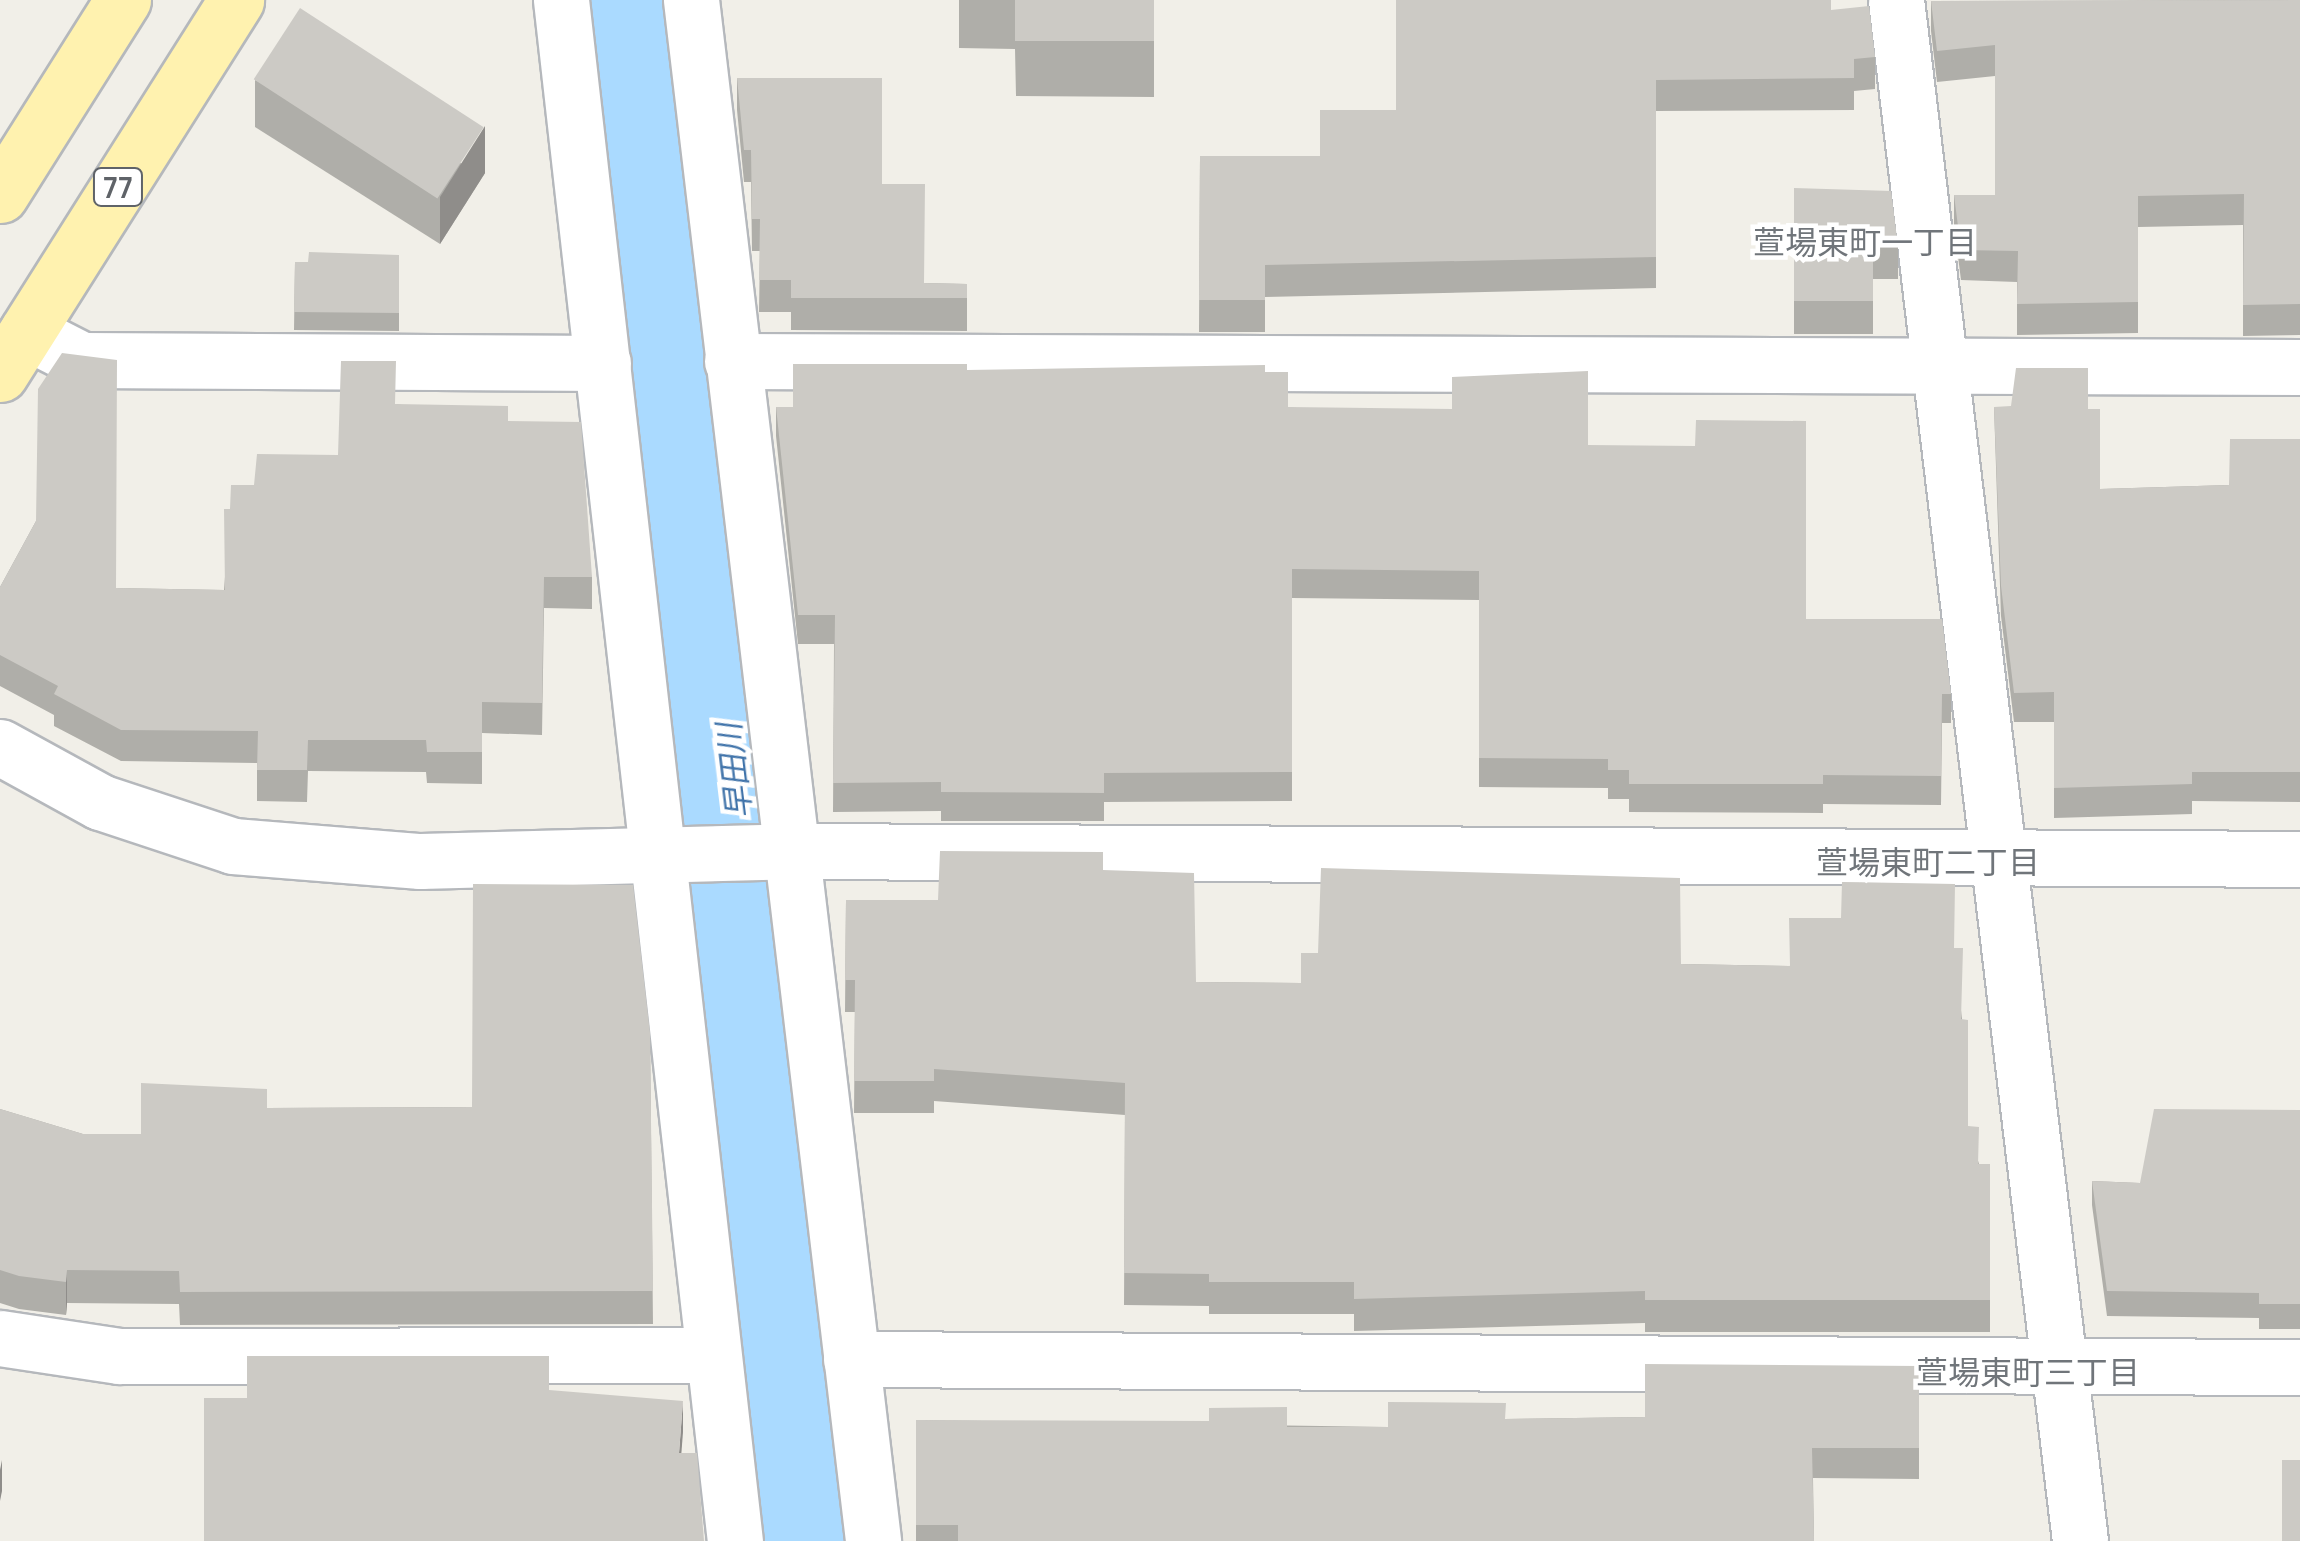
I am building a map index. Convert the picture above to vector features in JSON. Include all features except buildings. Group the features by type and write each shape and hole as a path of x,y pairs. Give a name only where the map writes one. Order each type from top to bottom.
{"main road":[{"path":"0,195 123,0"},
{"name":"77","path":"13,353 236,0"}],"street":[{"path":"561,0 603,363 669,856 713,1355 735,1541"},
{"path":"691,0 732,361 779,851 873,1541"},
{"path":"1896,0 2080,1541"},
{"path":"13,353 82,360 603,363"},
{"path":"732,361 1942,369 2300,367"},
{"path":"0,747 100,802 233,846 420,861 779,851 2300,859"},
{"path":"0,1338 120,1356 713,1355"},
{"path":"850,1359 2300,1367"}],"waterway":[{"name":"早田川","path":"646,0 822,1541"}],"district":[{"name":"萱場東町一丁目","path":"1865,242"},
{"name":"萱場東町二丁目","path":"1928,862"},
{"name":"萱場東町三丁目","path":"2028,1372"}]}
